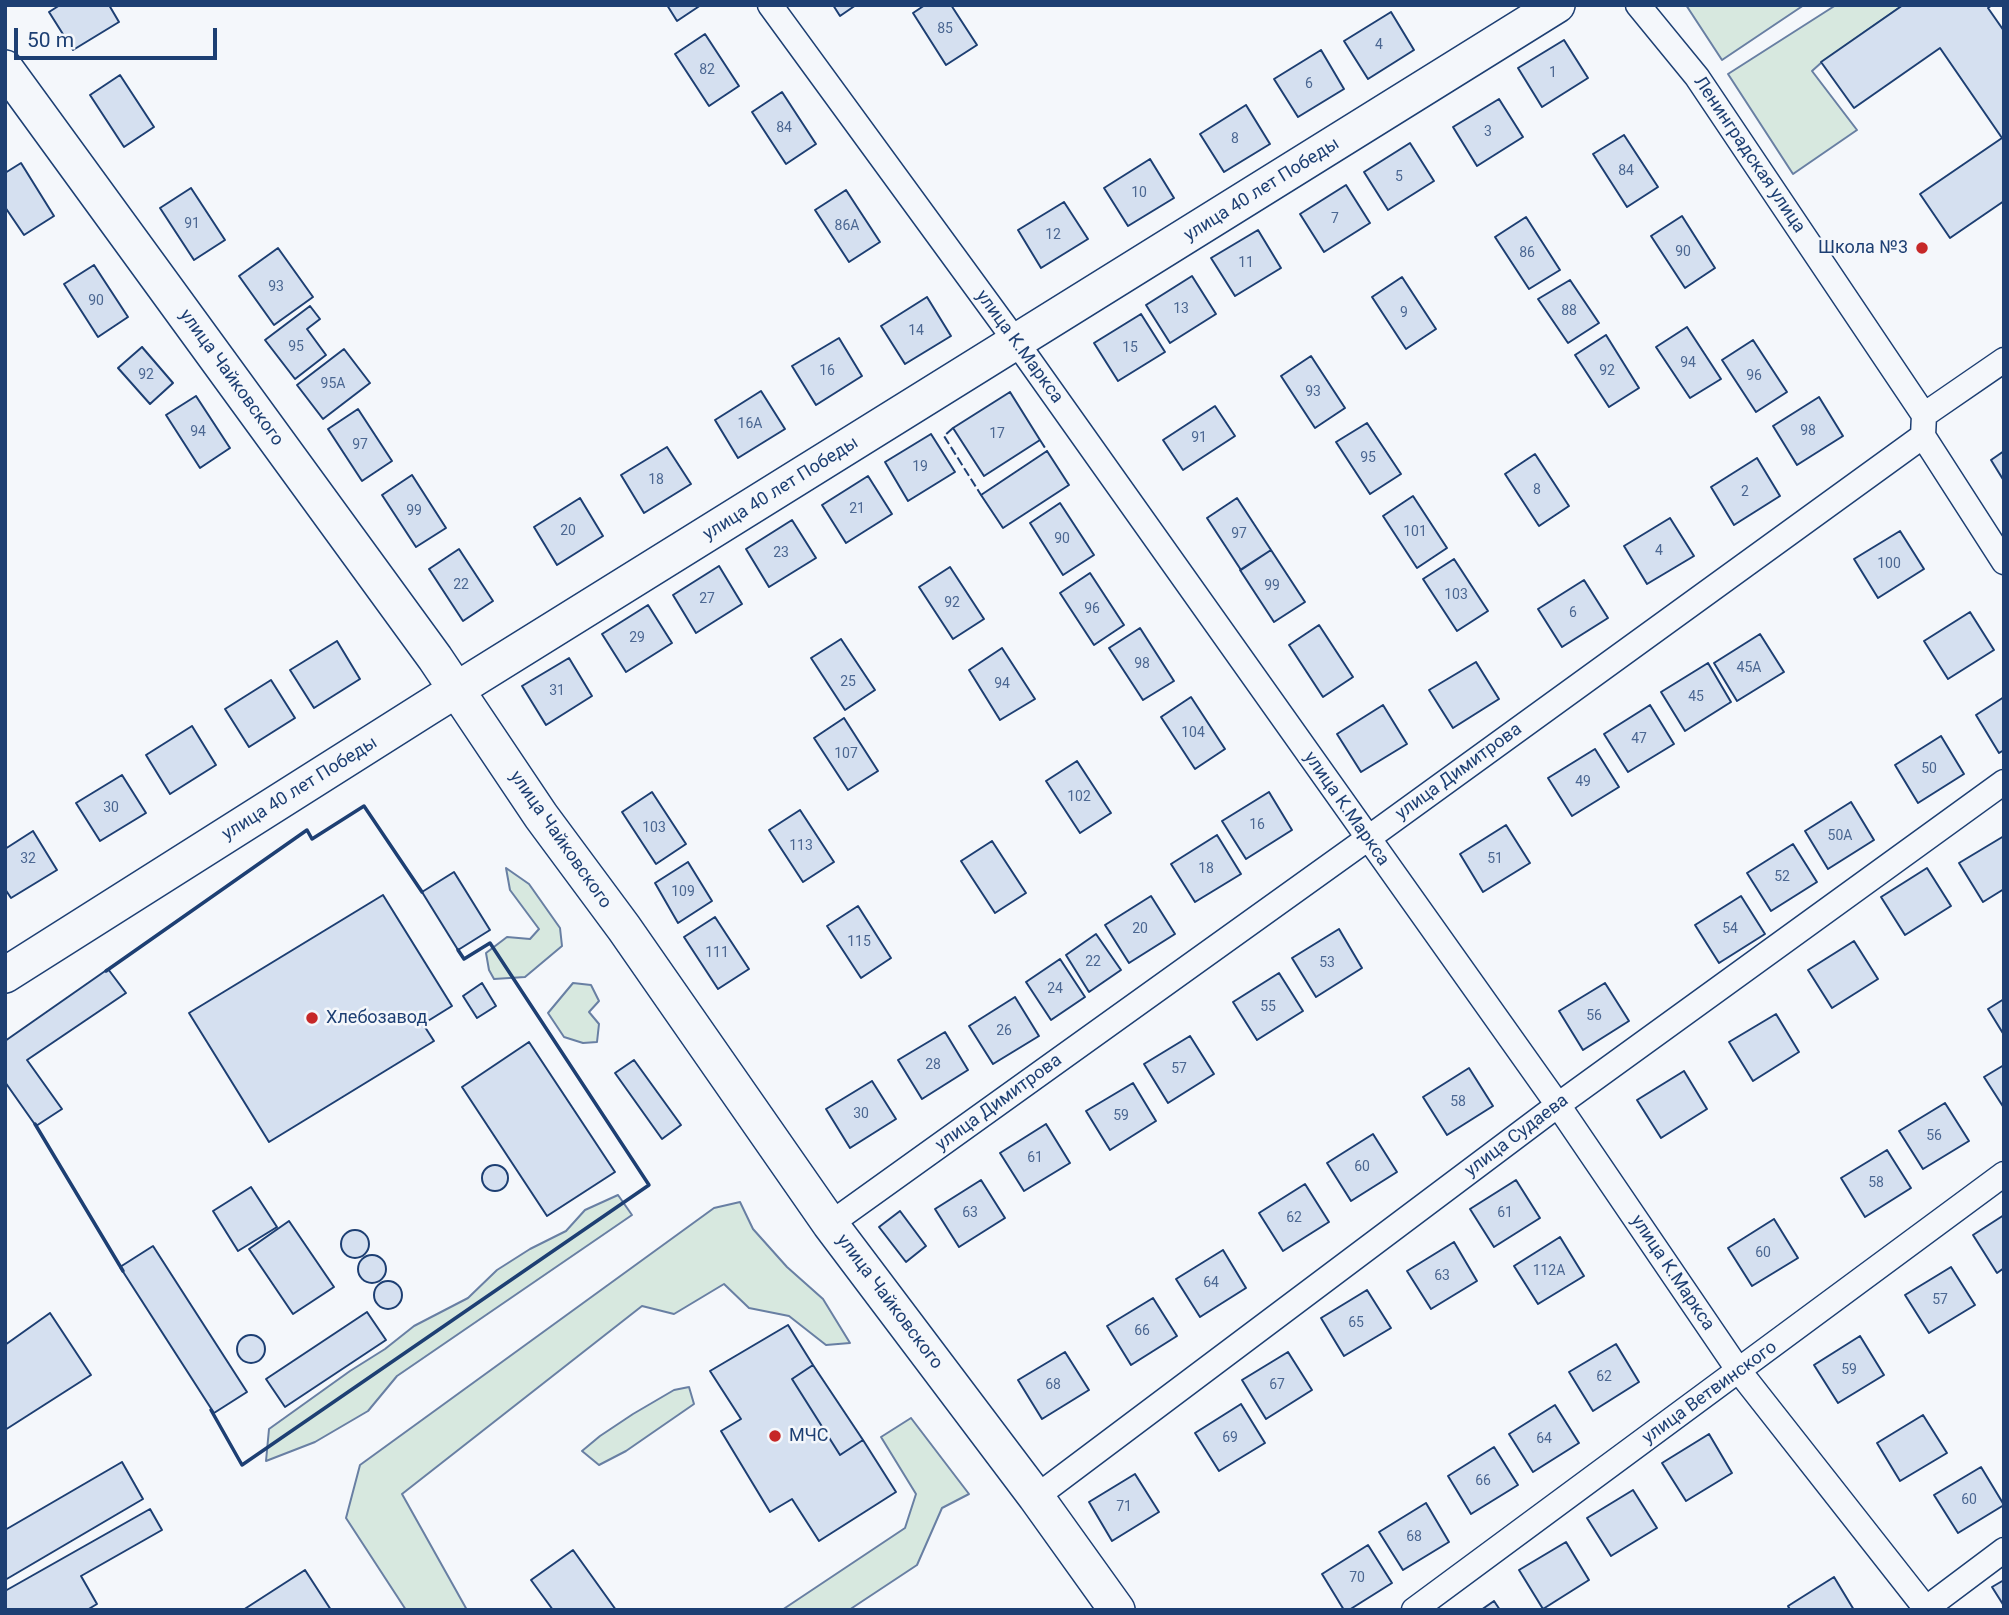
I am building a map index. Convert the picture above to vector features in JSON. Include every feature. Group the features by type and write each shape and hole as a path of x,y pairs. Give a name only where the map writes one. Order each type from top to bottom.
{"street":[{"name":"улица К.Маркса","path":"770,5 1017,343 1558,1105 1739,1371 1926,1609"},
{"name":"улица 40 лет Победы","path":"5,975 457,690 1557,5"},
{"name":"Ленинградская улица","path":"1638,5 1697,77 1923,425 2004,562"},
{"name":"улица Чайковского","path":"5,68 457,690 541,816 624,928 830,1224 1036,1497 1117,1610"},
{"name":"улица Димитрова","path":"830,1224 1367,839 1923,425 2004,360"},
{"name":"улица Судаева","path":"1036,1497 1558,1105 2004,782"},
{"name":"улица Ветвинского","path":"1414,1610 2004,1174"},
{"path":"1926,1609 2004,1550"}],"shaded area":[{"path":"1686,5 1804,5 1722,60"},
{"path":"1836,5 1903,5 1812,71 1857,130 1793,174 1728,74"},
{"path":"506,868 529,884 560,928 562,946 525,977 494,979 489,970 486,953 507,937 530,939 539,929 510,890"},
{"path":"573,983 591,985 599,1001 589,1012 599,1024 597,1042 583,1043 564,1037 548,1013"},
{"path":"618,1195 632,1215 397,1376 368,1411 315,1442 266,1461 269,1429 414,1326 468,1298 497,1270 566,1231 585,1210"},
{"path":"740,1202 753,1229 787,1267 823,1299 850,1343 826,1345 789,1316 749,1308 724,1284 674,1314 642,1306 402,1494 467,1610 406,1610 346,1518 360,1465 714,1208"},
{"path":"689,1387 694,1404 626,1451 599,1465 582,1451 633,1414 674,1390"},
{"path":"911,1418 969,1494 942,1508 917,1565 849,1610 782,1610 905,1528 916,1494 881,1437"}],"building":[{"path":"60,5 109,5 119,22 73,50 49,12"},
{"path":"667,5 701,5 677,21"},
{"path":"833,5 856,5 840,16"},
{"path":"925,5 951,5 977,45 946,65 913,13"},
{"path":"1903,5 1992,5 1988,8 2004,31 2004,201 1950,238 1920,194 2002,138 1940,48 1854,108 1821,62"},
{"path":"1391,12 1414,50 1368,79 1344,41"},
{"path":"705,34 739,86 709,106 675,54"},
{"path":"1564,40 1588,78 1542,107 1518,68"},
{"path":"1321,50 1344,89 1298,117 1274,79"},
{"path":"120,75 154,127 124,147 90,95"},
{"path":"782,92 816,144 786,164 752,112"},
{"path":"1499,99 1523,137 1477,166 1453,127"},
{"path":"1246,105 1270,144 1224,172 1200,134"},
{"path":"1624,135 1658,187 1627,207 1593,154"},
{"path":"1410,143 1434,181 1388,210 1364,172"},
{"path":"1150,159 1174,198 1128,226 1104,188"},
{"path":"21,163 54,216 24,235 5,207 5,173"},
{"path":"1346,185 1370,223 1324,252 1300,214"},
{"path":"191,188 225,240 194,260 160,208"},
{"path":"846,190 880,242 849,262 815,210"},
{"path":"1064,202 1088,239 1041,268 1018,230"},
{"path":"1682,216 1715,268 1685,288 1651,236"},
{"path":"1526,217 1560,270 1529,289 1495,237"},
{"path":"1258,230 1281,268 1235,296 1211,258"},
{"path":"278,248 313,297 274,325 239,276"},
{"path":"94,265 128,317 98,337 64,284"},
{"path":"1192,276 1216,314 1170,343 1146,305"},
{"path":"1402,277 1436,329 1406,349 1372,297"},
{"path":"1570,280 1599,323 1568,343 1538,299"},
{"path":"927,297 951,336 905,364 881,326"},
{"path":"310,306 320,319 307,329 326,355 295,379 265,340"},
{"path":"1141,314 1165,352 1118,381 1094,343"},
{"path":"1687,327 1721,379 1690,398 1656,347"},
{"path":"1606,335 1639,388 1609,407 1575,355"},
{"path":"839,338 862,376 816,405 792,366"},
{"path":"1753,340 1787,392 1756,412 1722,360"},
{"path":"142,347 173,383 150,404 118,368"},
{"path":"344,349 370,383 323,419 297,385"},
{"path":"1311,356 1345,408 1315,428 1281,376"},
{"path":"761,391 785,429 738,458 715,420"},
{"path":"1010,392 1040,440 984,476 953,428"},
{"path":"196,396 230,448 200,468 166,415"},
{"path":"1819,397 1843,436 1797,465 1773,426"},
{"path":"1215,406 1235,436 1183,470 1163,440"},
{"path":"358,409 392,461 362,481 328,429"},
{"path":"1367,423 1401,474 1370,494 1336,442"},
{"path":"931,434 955,472 908,501 885,462"},
{"path":"667,447 691,484 644,513 621,475"},
{"path":"1047,451 1069,485 1003,528 981,495"},
{"path":"2004,451 2004,481 1991,460"},
{"path":"1535,454 1569,506 1539,526 1505,474"},
{"path":"1757,458 1780,496 1734,525 1711,487"},
{"path":"412,475 446,528 416,547 382,495"},
{"path":"868,476 892,514 846,543 822,505"},
{"path":"1413,496 1447,548 1417,568 1383,516"},
{"path":"580,498 603,536 557,565 534,527"},
{"path":"1237,498 1271,550 1241,570 1207,518"},
{"path":"1060,503 1094,555 1063,575 1030,523"},
{"path":"1670,518 1694,556 1647,584 1624,546"},
{"path":"792,520 816,558 769,587 746,549"},
{"path":"1900,531 1924,569 1878,598 1854,559"},
{"path":"459,549 493,601 463,621 429,569"},
{"path":"1271,550 1305,602 1274,622 1240,570"},
{"path":"1454,559 1488,611 1457,631 1423,579"},
{"path":"719,566 742,604 696,633 673,595"},
{"path":"950,567 984,619 953,639 919,587"},
{"path":"1090,573 1124,625 1094,645 1060,593"},
{"path":"1584,580 1608,618 1562,647 1538,609"},
{"path":"648,605 672,643 626,672 602,634"},
{"path":"1970,612 1994,650 1948,679 1924,641"},
{"path":"1319,625 1353,677 1323,697 1289,645"},
{"path":"1140,628 1174,681 1143,700 1109,648"},
{"path":"1760,634 1784,672 1737,701 1714,663"},
{"path":"841,639 875,690 845,710 811,658"},
{"path":"337,641 360,679 314,708 290,670"},
{"path":"1002,648 1035,699 1000,720 969,670"},
{"path":"569,658 592,696 546,725 522,686"},
{"path":"1476,662 1499,699 1453,728 1429,690"},
{"path":"1708,663 1731,702 1685,731 1661,692"},
{"path":"271,680 295,718 249,747 225,709"},
{"path":"1191,697 1225,749 1195,769 1161,717"},
{"path":"2004,697 2004,750 1999,753 1976,715"},
{"path":"1383,705 1407,744 1361,772 1337,734"},
{"path":"1650,705 1674,744 1628,772 1604,734"},
{"path":"844,718 878,771 848,790 814,738"},
{"path":"192,726 216,765 170,794 146,755"},
{"path":"1941,736 1964,774 1918,803 1895,765"},
{"path":"1595,749 1619,787 1572,816 1548,778"},
{"path":"1077,761 1111,813 1080,833 1046,781"},
{"path":"122,775 146,813 100,841 76,803"},
{"path":"652,792 686,844 656,864 622,812"},
{"path":"1269,792 1292,830 1246,859 1222,821"},
{"path":"1851,802 1874,840 1828,869 1805,831"},
{"path":"800,810 834,862 803,882 769,830"},
{"path":"1506,825 1530,863 1483,892 1460,854"},
{"path":"33,831 57,870 11,898 5,889 5,849"},
{"path":"1217,835 1241,874 1195,902 1171,864"},
{"path":"2004,836 2004,889 1983,902 1959,863"},
{"path":"992,841 1026,893 995,913 961,861"},
{"path":"1793,844 1817,882 1771,911 1747,873"},
{"path":"688,862 712,901 678,923 655,883"},
{"path":"1927,868 1951,906 1905,935 1881,897"},
{"path":"454,872 490,930 458,950 422,892"},
{"name":"Хлебозавод","path":"383,895 452,1006 423,1024 434,1041 269,1142 189,1013"},
{"path":"1151,896 1175,934 1129,963 1105,925"},
{"path":"1741,896 1765,934 1719,963 1695,925"},
{"path":"858,906 891,958 861,978 827,926"},
{"path":"715,917 749,969 718,989 684,937"},
{"path":"1339,929 1362,968 1316,997 1292,958"},
{"path":"1096,934 1121,970 1089,992 1066,955"},
{"path":"1854,941 1878,979 1832,1008 1808,970"},
{"path":"1060,959 1085,997 1051,1020 1026,982"},
{"path":"108,969 126,993 27,1060 62,1109 36,1126 5,1082 5,1041"},
{"path":"1279,973 1303,1011 1257,1040 1233,1002"},
{"path":"482,983 496,1006 477,1018 463,996"},
{"path":"1605,983 1629,1021 1583,1050 1559,1011"},
{"path":"1015,997 1039,1036 993,1064 969,1026"},
{"path":"2004,999 2004,1035 1988,1009"},
{"path":"1776,1014 1799,1052 1753,1081 1729,1042"},
{"path":"945,1032 968,1070 922,1099 898,1060"},
{"path":"1190,1036 1214,1074 1168,1103 1144,1064"},
{"path":"529,1042 615,1172 547,1216 462,1087"},
{"path":"634,1060 681,1125 662,1139 615,1073"},
{"path":"2004,1065 2004,1108 1984,1077"},
{"path":"1469,1068 1493,1106 1447,1135 1423,1097"},
{"path":"1684,1071 1707,1109 1661,1138 1637,1100"},
{"path":"872,1081 896,1119 850,1148 826,1109"},
{"path":"1133,1083 1156,1121 1110,1150 1086,1111"},
{"path":"1945,1103 1969,1141 1923,1169 1899,1131"},
{"path":"1046,1124 1070,1163 1024,1191 1000,1153"},
{"path":"1373,1134 1397,1172 1351,1201 1327,1163"},
{"path":"1887,1150 1911,1188 1865,1217 1841,1178"},
{"path":"495,1165 504,1169 508,1178 504,1187 495,1191 486,1187 482,1178 486,1169"},
{"path":"981,1180 1005,1218 959,1247 935,1209"},
{"path":"1516,1180 1540,1218 1494,1247 1470,1209"},
{"path":"1305,1184 1329,1222 1283,1251 1259,1213"},
{"path":"251,1187 277,1227 238,1251 213,1211"},
{"path":"900,1211 926,1246 906,1262 879,1227"},
{"path":"2004,1215 2004,1268 1997,1273 1973,1235"},
{"path":"1774,1219 1798,1258 1752,1286 1728,1248"},
{"path":"289,1221 334,1287 293,1314 249,1249"},
{"path":"355,1230 365,1234 369,1244 365,1254 355,1258 345,1254 341,1244 345,1234"},
{"path":"1560,1237 1584,1276 1538,1304 1514,1266"},
{"path":"1454,1242 1477,1281 1431,1309 1407,1271"},
{"path":"153,1246 247,1392 214,1413 120,1267"},
{"path":"1223,1250 1246,1288 1200,1317 1176,1279"},
{"path":"372,1255 382,1259 386,1269 382,1279 372,1283 362,1279 358,1269 362,1259"},
{"path":"1951,1267 1975,1305 1929,1333 1905,1295"},
{"path":"388,1281 398,1285 402,1295 398,1305 388,1309 378,1305 374,1295 378,1285"},
{"path":"1367,1290 1391,1328 1344,1356 1321,1318"},
{"path":"1153,1298 1177,1336 1131,1365 1107,1326"},
{"path":"367,1312 386,1340 285,1407 266,1379"},
{"path":"50,1313 91,1375 5,1430 5,1345"},
{"name":"МЧС","path":"788,1325 813,1365 792,1379 840,1455 863,1440 896,1492 819,1541 792,1499 770,1512 721,1431 741,1419 710,1371"},
{"path":"251,1335 261,1339 265,1349 261,1359 251,1363 241,1359 237,1349 241,1339"},
{"path":"1860,1336 1884,1375 1838,1403 1814,1365"},
{"path":"1616,1344 1639,1382 1593,1411 1569,1372"},
{"path":"1065,1352 1089,1390 1042,1419 1018,1380"},
{"path":"1288,1352 1312,1390 1266,1419 1242,1380"},
{"path":"813,1365 863,1440 840,1455 792,1379"},
{"path":"1241,1404 1265,1443 1219,1471 1195,1433"},
{"path":"1555,1405 1579,1443 1533,1472 1509,1434"},
{"path":"1923,1415 1947,1453 1900,1481 1877,1443"},
{"path":"1709,1434 1732,1473 1686,1501 1662,1463"},
{"path":"1494,1447 1518,1485 1471,1514 1448,1476"},
{"path":"122,1462 143,1499 5,1580 5,1530"},
{"path":"1981,1467 2004,1505 1958,1533 1934,1495"},
{"path":"1135,1474 1159,1512 1112,1541 1089,1502"},
{"path":"1633,1490 1657,1528 1611,1556 1587,1518"},
{"path":"1426,1503 1449,1542 1403,1570 1379,1532"},
{"path":"150,1509 162,1530 81,1576 97,1604 87,1610 5,1610 5,1591"},
{"path":"1566,1542 1589,1580 1543,1609 1519,1570"},
{"path":"1368,1545 1392,1583 1349,1610 1344,1610 1322,1574"},
{"path":"573,1550 616,1610 553,1610 531,1580"},
{"path":"305,1570 331,1610 243,1610"},
{"path":"1834,1577 1854,1610 1790,1610 1788,1606"},
{"path":"2004,1580 2004,1606 1992,1587"},
{"path":"1494,1601 1500,1610 1481,1610"}],"fence":[{"path":"953,428 944,436 981,495"},
{"path":"1040,440 1047,451"}],"wall":[{"path":"106,971 307,830 312,839 364,806 422,892"},
{"path":"211,1410 242,1465 649,1185 490,943 464,959 458,950"},
{"path":"35,1124 123,1271"}],"place":[{"name":"Школа №3","path":"1922,248"},
{"name":"Хлебозавод","path":"312,1018"},
{"name":"МЧС","path":"775,1436"}]}
